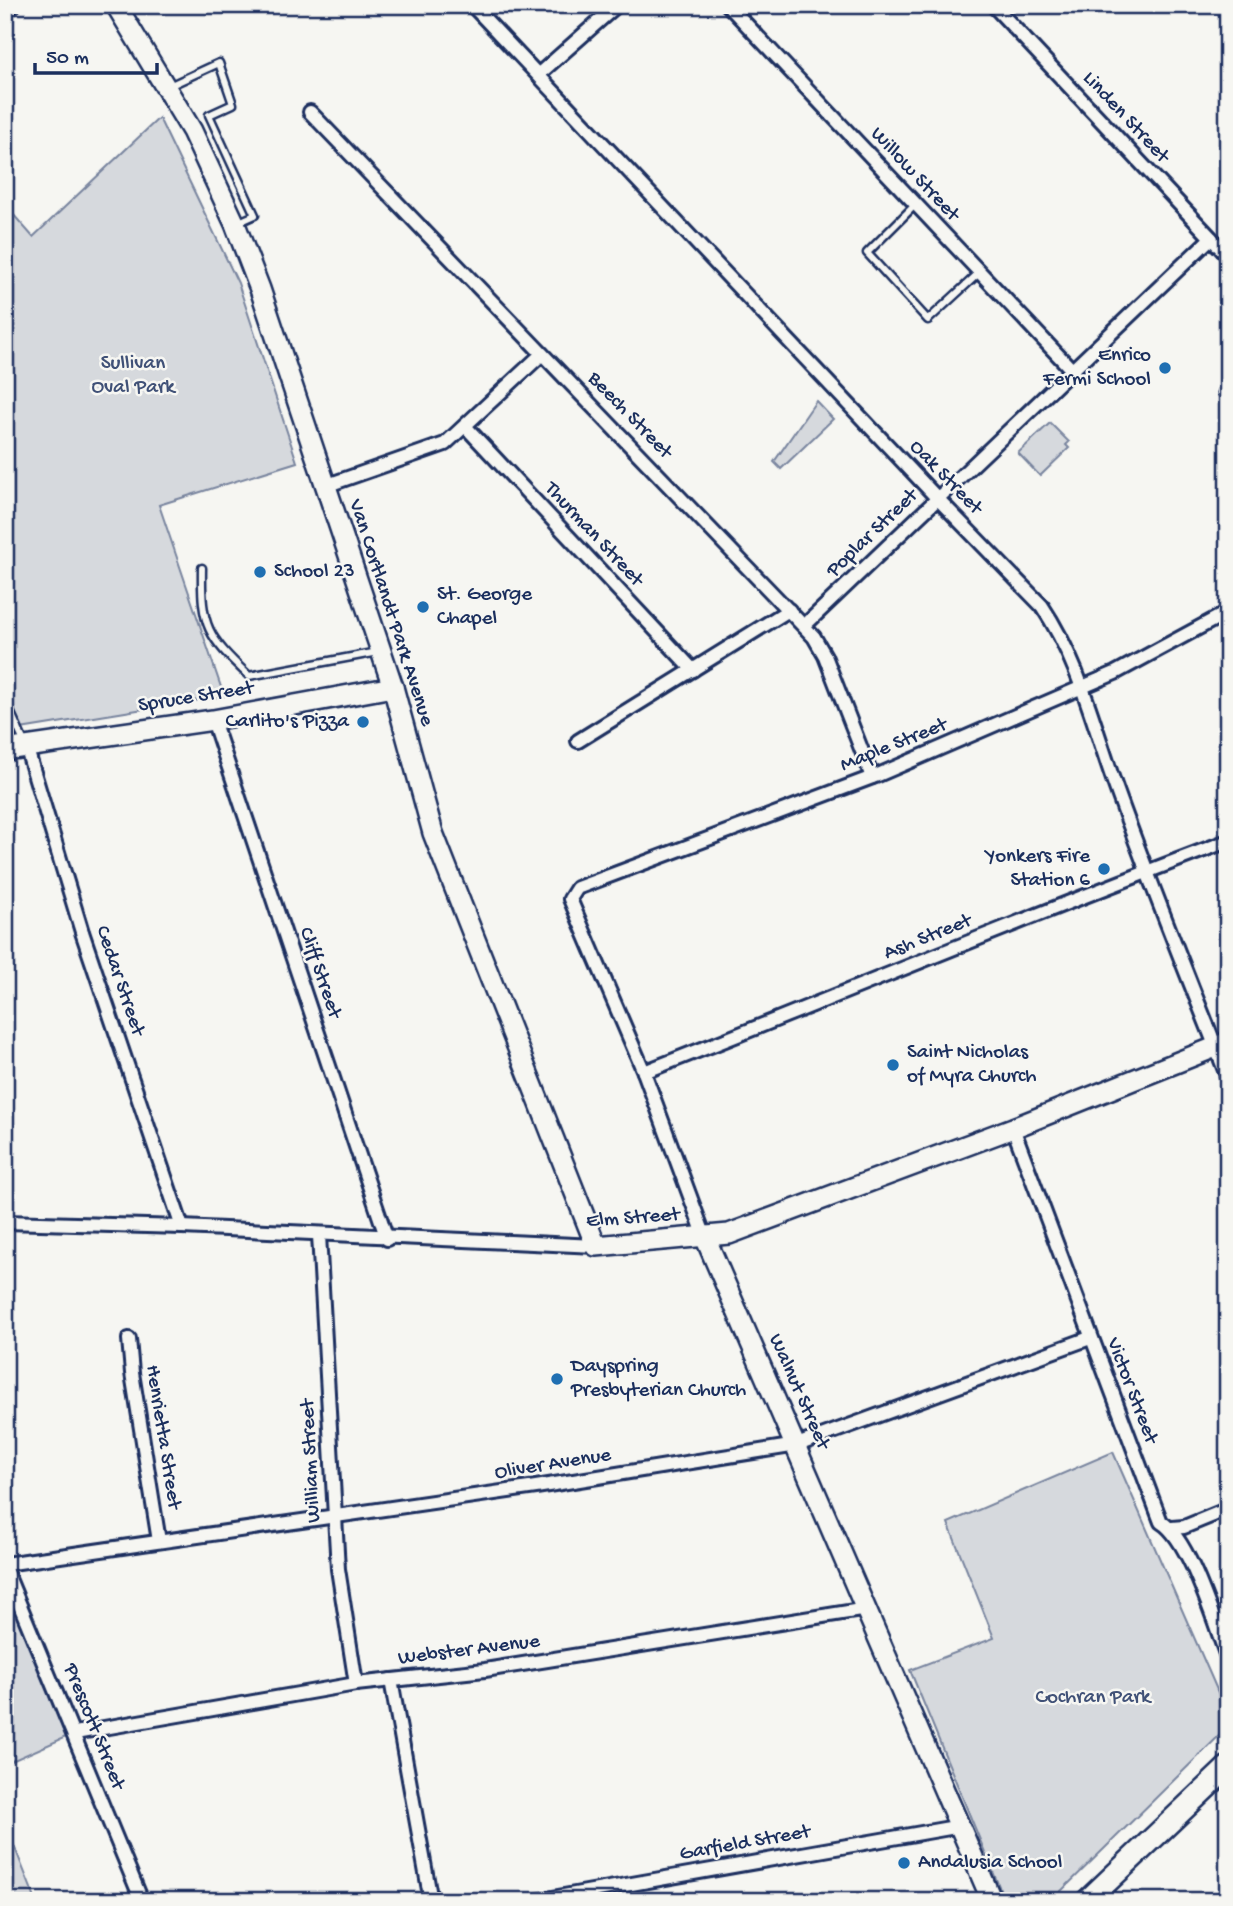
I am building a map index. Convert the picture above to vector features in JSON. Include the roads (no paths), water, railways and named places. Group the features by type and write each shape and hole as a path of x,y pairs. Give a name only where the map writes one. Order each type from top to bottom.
{"main road":[{"path":"1087,1901 1225,1776"}],"street":[{"path":"5,12 14,5"},
{"name":"Van Cortlandt Park Avenue","path":"116,5 189,125 235,224 393,687 433,833 596,1246"},
{"name":"Oak Street","path":"472,5 1042,606 1054,624 1083,687 1148,871 1222,1044 1228,1078"},
{"path":"539,74 617,5"},
{"name":"Willow Street","path":"728,5 1073,371"},
{"name":"Linden Street","path":"993,5 1228,256"},
{"name":"Beech Street","path":"310,112 804,626 825,656 872,777"},
{"name":"Poplar Street","path":"804,626 1211,238"},
{"path":"325,486 440,447 542,354"},
{"name":"Thurman Street","path":"465,426 693,670"},
{"path":"578,741 789,610"},
{"name":"Maple Street","path":"570,899 577,888 872,777 1083,687 1115,673 1228,612"},
{"name":"Spruce Street","path":"5,750 213,720 393,687"},
{"name":"Cliff Street","path":"213,720 387,1239"},
{"name":"Cedar Street","path":"26,746 82,932 182,1227"},
{"name":"Ash Street","path":"644,1072 1228,841"},
{"name":"Walnut Street","path":"570,899 644,1072 705,1237 992,1901"},
{"name":"Elm Street","path":"5,1222 182,1227 387,1239 596,1246 729,1234 1013,1128 1222,1044"},
{"name":"Victor Street","path":"1013,1128 1161,1522 1172,1528 1184,1545 1228,1659"},
{"name":"William Street","path":"319,1235 338,1569 356,1684"},
{"name":"Oliver Avenue","path":"5,1567 159,1541 335,1517 797,1445 1090,1338"},
{"name":"Henrietta Street","path":"129,1339 159,1541"},
{"path":"1172,1528 1184,1527 1228,1509"},
{"name":"Prescott Street","path":"5,1567 142,1901"},
{"name":"Webster Avenue","path":"75,1733 356,1684 498,1668 867,1609"},
{"path":"391,1680 431,1901"},
{"name":"Garfield Street","path":"535,1901 961,1826"}],"lane":[{"path":"166,87 219,63 233,104 189,125"},
{"path":"209,115 255,215 235,224"},
{"path":"916,205 867,253 929,320 980,272"},
{"path":"1222,393 1228,400"},
{"path":"202,568 201,606 215,643 249,676 380,652"},
{"path":"5,700 26,746"}],"place":[{"name":"Enrico Fermi School","path":"1165,368"},
{"name":"School 23","path":"260,572"},
{"name":"St. George Chapel","path":"423,607"},
{"name":"Carlito's Pizza","path":"363,722"},
{"name":"Yonkers Fire Station 6","path":"1104,869"},
{"name":"Saint Nicholas of Myra Church","path":"893,1065"},
{"name":"Dayspring Presbyterian Church","path":"557,1379"},
{"name":"Andalusia School","path":"904,1863"}],"park label":[{"name":"Sullivan Oval Park","path":"133,376"},
{"name":"Cochran Park","path":"1093,1698"}]}
